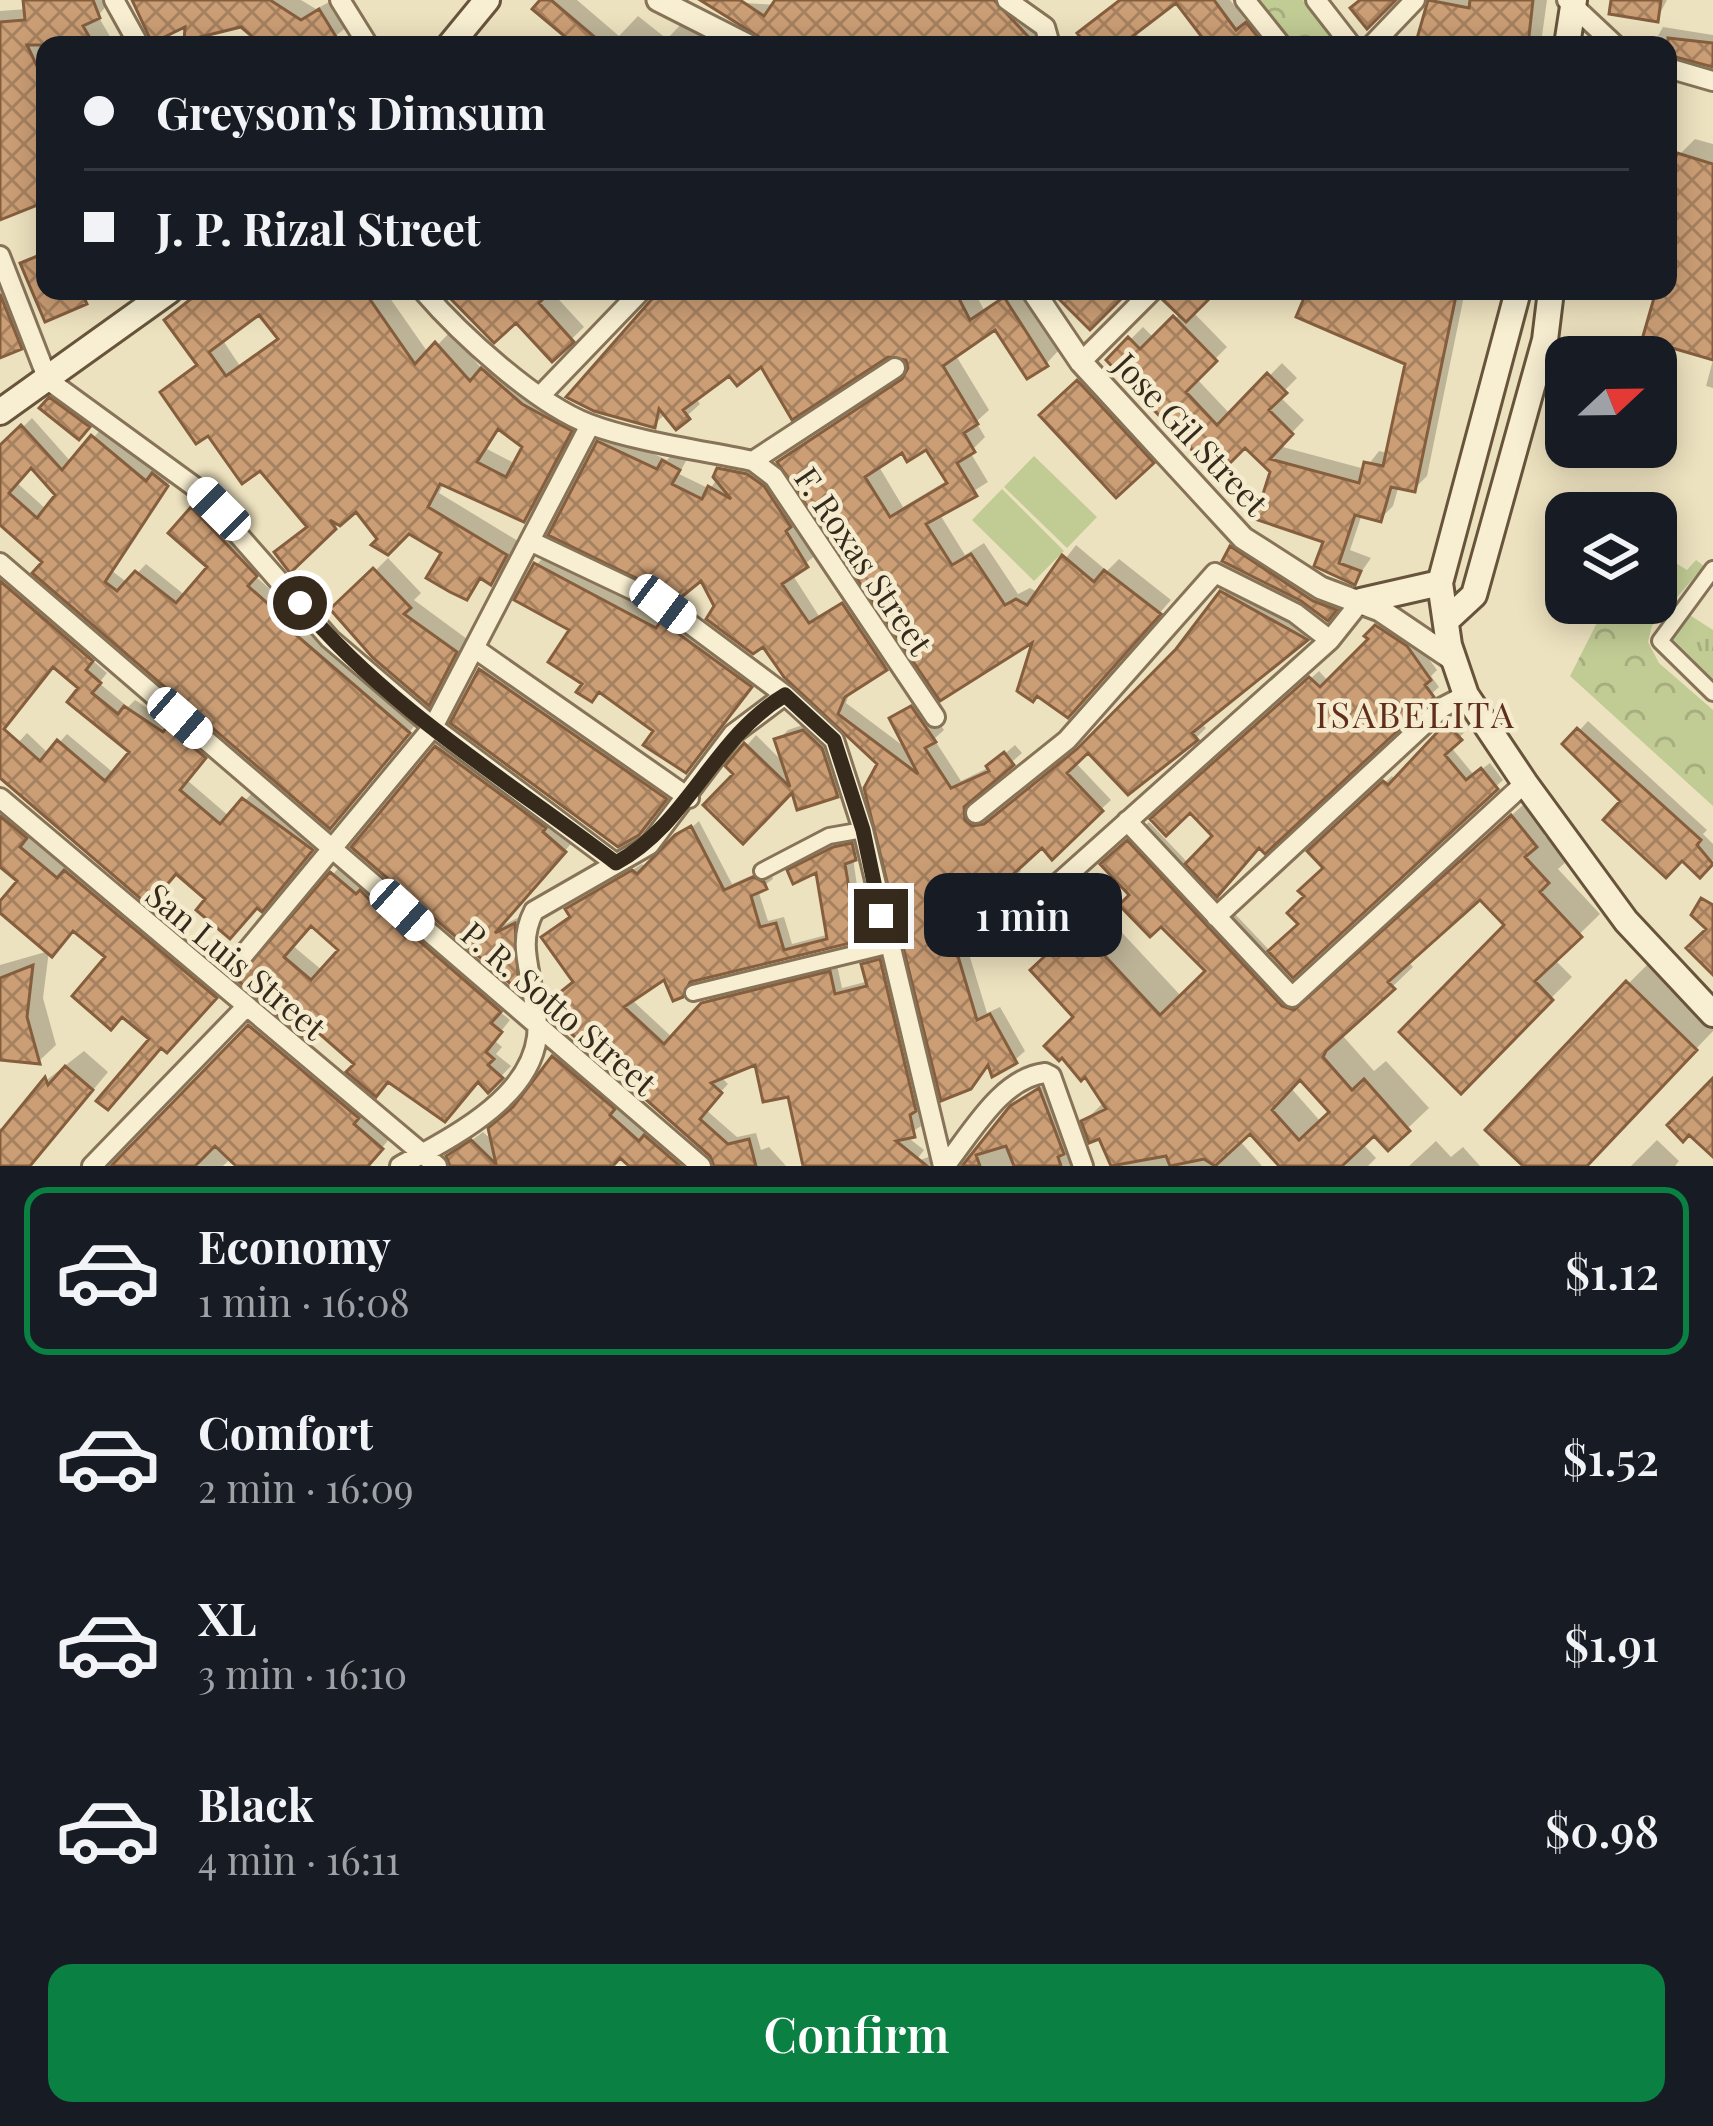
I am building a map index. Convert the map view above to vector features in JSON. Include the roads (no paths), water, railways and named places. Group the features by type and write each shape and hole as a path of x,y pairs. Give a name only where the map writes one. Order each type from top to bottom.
{"main road":[{"path":"457,36 487,0"},
{"path":"1568,36 1572,2"},
{"path":"0,412 157,300"},
{"path":"1516,300 1440,583 1454,660 1466,695 1525,783 1626,921 1713,1014"},
{"path":"1447,620 1474,595 1545,340 1550,300"},
{"path":"1361,602 1440,583"}],"street":[{"path":"114,0 134,36"},
{"path":"340,0 362,36"},
{"path":"658,0 729,36"},
{"path":"1007,0 1046,27 1048,36"},
{"path":"1245,0 1274,36"},
{"path":"1316,0 1344,36"},
{"path":"1381,36 1415,0"},
{"path":"1572,2 1606,36"},
{"path":"1677,71 1713,81"},
{"path":"0,256 48,380 200,490 330,639 434,728 616,863"},
{"name":"F. Roxas Street","path":"430,300 541,394 590,425 753,461 790,498 935,717"},
{"path":"541,394 632,300"},
{"name":"Jose Gil Street","path":"1039,300 1081,362 1243,538 1307,580 1361,602 1454,660"},
{"path":"1081,362 1143,300"},
{"path":"753,461 895,368"},
{"path":"241,958 434,728 590,425"},
{"path":"530,541 663,604 785,695 834,740 863,830 887,946 944,1166"},
{"name":"P. R. Sotto Street","path":"0,563 538,1031 701,1166"},
{"path":"1713,569 1660,641 1713,693"},
{"path":"976,813 1067,740 1215,573 1295,613 1330,640"},
{"path":"996,939 1330,640 1361,602"},
{"path":"477,650 688,798"},
{"path":"400,1166 430,1160 528,1070 538,1031 525,928 534,911 649,844 743,724 785,695"},
{"path":"1216,916 1443,707 1466,695"},
{"path":"1127,821 1292,997 1525,783"},
{"name":"San Luis Street","path":"0,798 430,1160"},
{"path":"763,871 830,836 863,830"},
{"path":"693,993 887,946"},
{"path":"92,1166 245,1008"},
{"path":"944,1166 1003,1095 1019,1081 1045,1072 1051,1076 1082,1166"}],"district":[{"name":"ISABELITA","path":"1416,713"}]}
